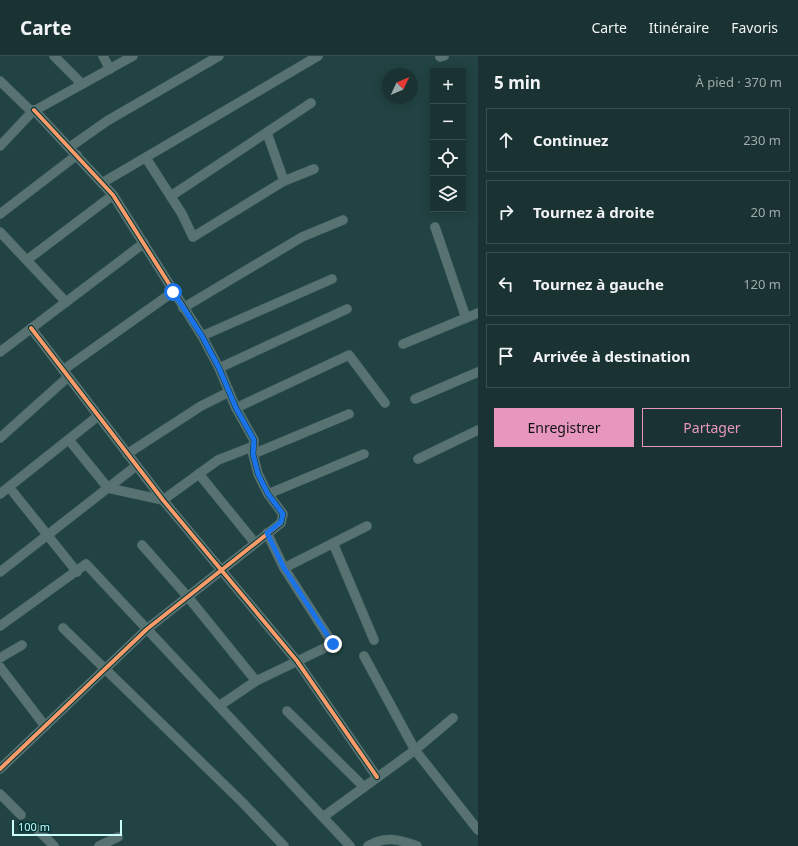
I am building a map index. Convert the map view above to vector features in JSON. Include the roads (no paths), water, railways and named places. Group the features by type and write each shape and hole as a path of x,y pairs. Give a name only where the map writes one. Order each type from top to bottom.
{"street":[{"path":"54,56 82,84"},
{"path":"103,56 110,69"},
{"path":"0,146 33,111 133,56"},
{"path":"70,146 107,121 220,56"},
{"path":"102,183 318,56"},
{"path":"0,81 70,146 113,195 202,336 219,368 236,408 254,440 253,450 258,474 268,494 283,514 283,519 281,522 147,629 0,769"},
{"path":"170,196 311,103"},
{"path":"267,133 284,181"},
{"path":"0,214 77,155"},
{"path":"146,158 182,214 194,237 284,181 314,169"},
{"path":"27,260 113,195"},
{"path":"183,308 302,237 343,220"},
{"path":"434,227 466,318"},
{"path":"0,232 66,302"},
{"path":"0,352 144,243"},
{"path":"202,336 332,279"},
{"path":"0,438 66,373 173,292"},
{"path":"219,368 347,309"},
{"path":"403,344 478,313"},
{"path":"31,328 163,500 297,661 377,777"},
{"path":"236,408 349,355 385,402"},
{"path":"415,399 478,372"},
{"path":"128,454 201,406 229,392"},
{"path":"69,440 108,488 163,500 218,460 253,450 349,414"},
{"path":"0,494 98,416"},
{"path":"418,459 478,430"},
{"path":"268,494 364,454"},
{"path":"0,572 136,466"},
{"path":"199,474 255,543"},
{"path":"9,486 77,572"},
{"path":"284,568 367,526"},
{"path":"219,706 256,681 333,644 284,568 267,533"},
{"path":"333,543 374,640"},
{"path":"142,545 188,597 256,681"},
{"path":"0,626 77,572 86,564 350,846"},
{"path":"63,628 242,802 284,846"},
{"path":"0,658 22,645"},
{"path":"364,656 415,750 478,830"},
{"path":"0,667 45,726"},
{"path":"287,711 364,787"},
{"path":"323,817 415,750 453,718"},
{"path":"0,794 21,814"},
{"path":"37,829 54,846"},
{"path":"99,846 118,837"},
{"path":"368,846 377,841 399,839 417,846"}]}
